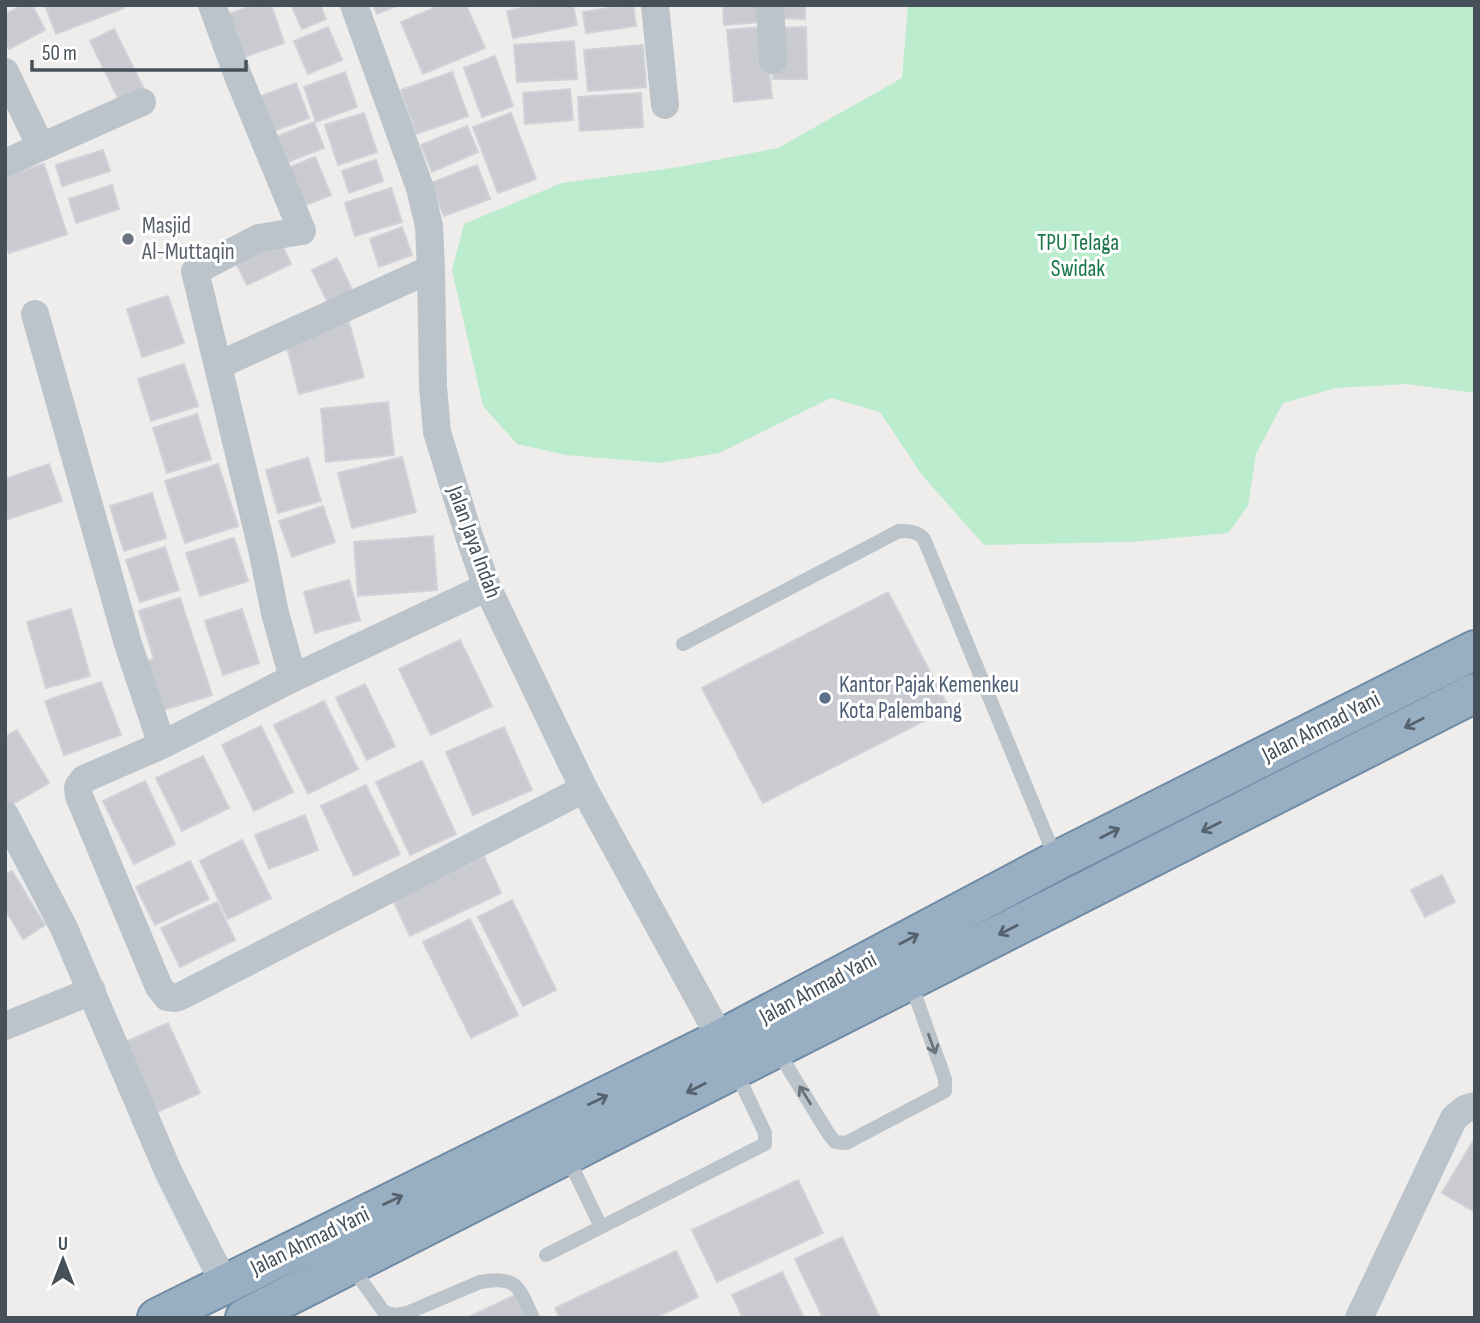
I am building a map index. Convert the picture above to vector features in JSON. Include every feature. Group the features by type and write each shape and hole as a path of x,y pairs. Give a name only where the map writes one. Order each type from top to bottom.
{"highway":[{"name":"Jalan Ahmad Yani","path":"245,1318 566,1154 728,1054 1056,861 1475,650"},
{"name":"Jalan Ahmad Yani","path":"157,1318 224,1283 728,1054 775,1048 1475,692"}],"street":[{"path":"212,5 238,76 302,231 260,238 195,271 275,613 293,678"},
{"name":"Jalan Jaya Indah","path":"354,5 419,188 429,226 433,386 437,432 487,587 584,789 728,1054"},
{"path":"655,5 666,106"},
{"path":"770,5 773,60"},
{"path":"5,72 41,147"},
{"path":"5,163 142,102"},
{"path":"219,365 431,269"},
{"path":"35,314 128,644 162,745"},
{"path":"487,587 293,678 162,745 84,779 78,788 79,796 159,987 167,997 176,998 584,789"},
{"path":"5,815 64,928 168,1171 224,1283"},
{"path":"5,1026 92,990"},
{"path":"1359,1318 1454,1118 1465,1109 1475,1106"}],"lane":[{"path":"683,644 899,531 920,535 924,539 1056,861"},
{"path":"775,1048 828,1133 835,1142 846,1143 945,1091 945,1079 909,980"},
{"path":"546,1255 765,1143 765,1133 728,1054"},
{"path":"566,1154 601,1227"},
{"path":"350,1264 384,1312 395,1315 407,1313 480,1282 506,1280 518,1287 533,1318"}],"green space":[{"name":"TPU Telaga Swidak","path":"908,5 1475,5 1475,393 1407,384 1336,388 1283,403 1256,454 1248,506 1228,533 1131,542 984,545 922,475 880,412 831,398 719,453 660,463 566,455 517,444 483,406 452,270 464,224 562,183 679,167 778,148 902,78"}],"building":[{"path":"23,5 32,5 45,30 9,49 5,42 5,14"},
{"path":"45,5 123,5 124,8 56,34"},
{"path":"254,5 271,5 284,43 239,59 223,16"},
{"path":"291,5 320,5 326,19 302,29"},
{"path":"373,5 398,5 377,14"},
{"path":"441,5 466,5 485,48 423,74 401,22"},
{"path":"536,5 573,5 577,25 513,38 507,11"},
{"path":"633,5 636,26 586,33 583,12"},
{"path":"723,5 760,5 761,22 724,25"},
{"path":"773,5 805,5 805,19 773,18"},
{"path":"328,27 342,60 308,74 294,41"},
{"path":"765,27 772,98 734,102 727,30"},
{"path":"806,27 807,79 773,79 773,28"},
{"path":"114,29 143,87 118,98 90,41"},
{"path":"574,41 577,79 517,82 514,45"},
{"path":"643,45 646,87 588,91 584,50"},
{"path":"495,56 513,106 482,117 464,68"},
{"path":"345,72 357,107 316,122 304,87"},
{"path":"452,72 468,116 416,134 401,90"},
{"path":"296,83 309,118 269,133 256,98"},
{"path":"570,89 573,120 525,124 523,93"},
{"path":"641,93 643,127 580,131 578,97"},
{"path":"364,113 377,152 338,165 325,125"},
{"path":"511,113 536,179 498,193 473,127"},
{"path":"314,122 324,148 280,165 270,139"},
{"path":"467,126 478,152 432,172 421,145"},
{"path":"103,150 110,171 62,186 56,165"},
{"path":"315,157 331,195 296,209 280,171"},
{"path":"376,160 383,181 349,193 342,171"},
{"path":"44,164 67,234 9,253 5,242 5,176"},
{"path":"477,165 490,199 444,216 431,183"},
{"path":"112,185 119,209 76,223 69,199"},
{"path":"391,188 402,222 355,236 345,203"},
{"path":"402,227 412,255 379,267 370,239"},
{"path":"278,236 291,264 247,285 233,257"},
{"path":"337,258 353,292 328,303 312,270"},
{"path":"168,296 184,343 142,357 127,309"},
{"path":"349,322 364,377 299,394 285,339"},
{"path":"184,364 198,406 151,421 138,379"},
{"path":"388,402 394,455 326,462 321,409"},
{"path":"197,414 211,459 167,473 153,428"},
{"path":"402,457 416,512 352,528 338,473"},
{"path":"308,458 321,501 278,513 266,470"},
{"path":"49,464 62,501 5,520 5,479"},
{"path":"218,464 238,526 185,543 165,481"},
{"path":"152,493 166,538 124,551 110,506"},
{"path":"323,506 335,542 292,557 279,521"},
{"path":"433,536 437,590 358,596 354,542"},
{"path":"234,538 248,581 200,596 186,553"},
{"path":"165,547 179,590 140,602 126,560"},
{"path":"349,580 360,620 315,633 304,592"},
{"name":"Kantor Pajak Kemenkeu Kota Palembang","path":"888,592 949,708 763,803 702,688"},
{"path":"180,598 212,695 160,711 145,662 154,659 139,611"},
{"path":"71,609 90,676 46,688 27,622"},
{"path":"242,609 259,663 223,675 205,621"},
{"path":"460,640 492,706 431,735 399,669"},
{"path":"101,682 121,735 64,755 45,701"},
{"path":"365,684 395,746 367,760 336,698"},
{"path":"324,701 358,769 308,794 274,725"},
{"path":"261,726 293,792 254,811 222,745"},
{"path":"504,727 532,790 473,815 446,752"},
{"path":"17,730 49,783 7,807 5,737"},
{"path":"203,756 229,808 182,831 156,778"},
{"path":"422,761 456,834 410,855 376,782"},
{"path":"145,781 175,844 134,864 103,801"},
{"path":"366,785 400,854 354,876 321,806"},
{"path":"305,815 318,850 269,869 255,835"},
{"path":"242,840 271,898 228,919 200,861"},
{"path":"484,857 501,893 410,936 393,900"},
{"path":"190,861 209,899 155,925 136,887"},
{"path":"12,871 45,925 23,939 8,914 5,915 5,875"},
{"path":"1442,875 1455,902 1425,917 1411,890"},
{"path":"512,900 556,990 523,1006 478,917"},
{"path":"217,902 235,940 180,967 161,928"},
{"path":"470,919 518,1015 471,1038 423,942"},
{"path":"168,1023 200,1093 153,1114 121,1044"},
{"path":"1475,1138 1475,1212 1442,1193"},
{"path":"798,1180 823,1233 717,1282 692,1230"},
{"path":"842,1237 880,1318 823,1318 795,1259"},
{"path":"676,1251 698,1297 655,1318 560,1318 555,1308"},
{"path":"782,1272 804,1318 743,1318 732,1295"},
{"path":"515,1295 526,1318 467,1318"}],"place":[{"name":"Masjid Al-Muttaqin","path":"128,239"},
{"name":"Kantor Pajak Kemenkeu Kota Palembang","path":"825,698"}]}
